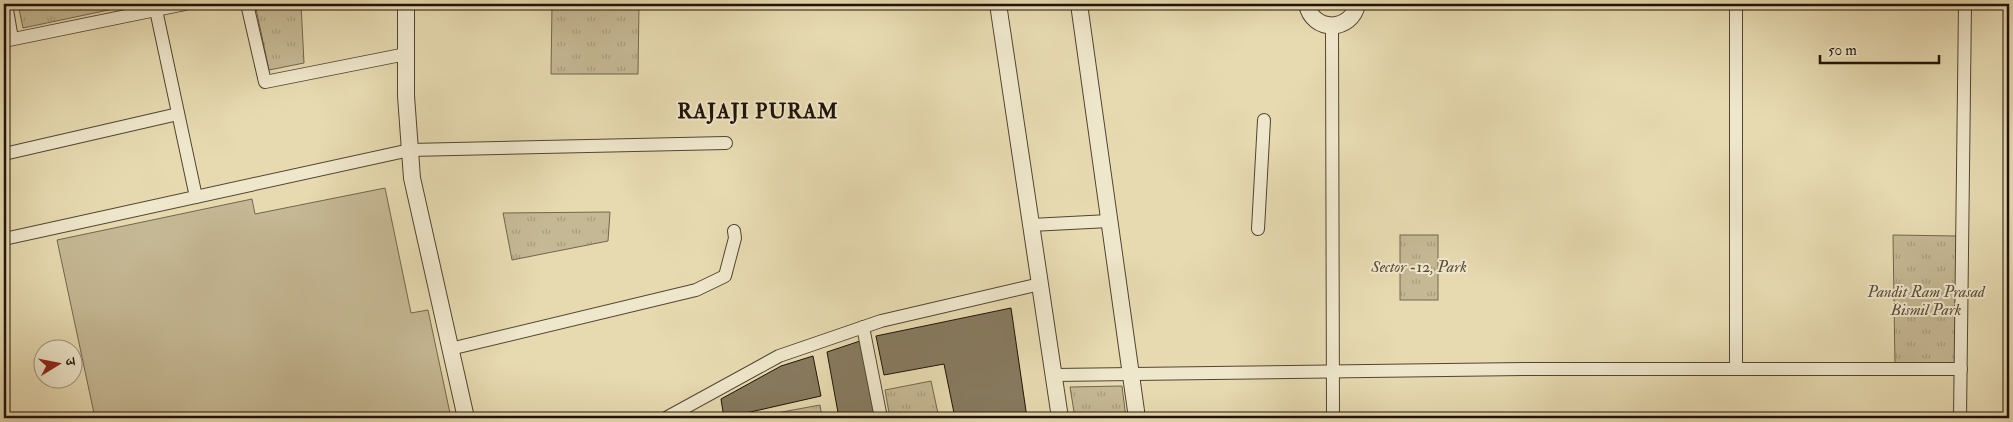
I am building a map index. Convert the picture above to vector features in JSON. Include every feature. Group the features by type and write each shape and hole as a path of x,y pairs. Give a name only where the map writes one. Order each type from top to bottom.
{"street":[{"path":"6,4 8,40 185,4"},
{"path":"247,4 265,82 406,54"},
{"path":"406,4 406,96 412,178 466,418"},
{"path":"998,4 1060,418"},
{"path":"1079,4 1137,418"},
{"path":"1307,4 1311,15 1316,21 1332,26 1347,22 1353,16 1358,4"},
{"path":"1736,4 1736,369"},
{"path":"1960,418 1965,4"},
{"path":"156,10 196,197"},
{"path":"1332,26 1333,418"},
{"path":"4,154 178,114"},
{"path":"1258,229 1264,120"},
{"path":"4,239 410,150 726,143"},
{"path":"1031,225 1109,221"},
{"path":"450,349 696,290 725,276 735,238 734,232"},
{"path":"666,418 779,356 881,321 1040,284"},
{"path":"863,327 881,418"},
{"path":"1054,375 1332,371 1960,369"}],"green space":[{"path":"18,4 137,4 23,28"},
{"path":"255,4 301,4 304,63 269,70"},
{"path":"552,4 639,4 638,74 551,74"},
{"path":"385,188 411,313 428,310 451,418 95,418 82,357 82,340 78,340 57,240 252,199 255,214"},
{"path":"610,212 608,241 512,260 503,213"},
{"name":"Sector -12, Park","path":"1400,235 1438,235 1438,300 1400,300"},
{"name":"Pandit Ram Prasad Bismil Park","path":"1893,235 1958,236 1958,366 1895,366"},
{"path":"931,381 939,418 890,418 885,390"},
{"path":"1122,386 1126,418 1075,418 1070,387"},
{"path":"820,405 822,418 756,418 760,416"}],"building":[{"path":"1011,308 1027,418 955,418 944,364 884,375 876,336"},
{"path":"860,341 878,418 839,418 827,352"},
{"path":"813,356 821,396 724,418 721,399 781,366"}],"district":[{"name":"RAJAJI PURAM","path":"758,111"}]}
